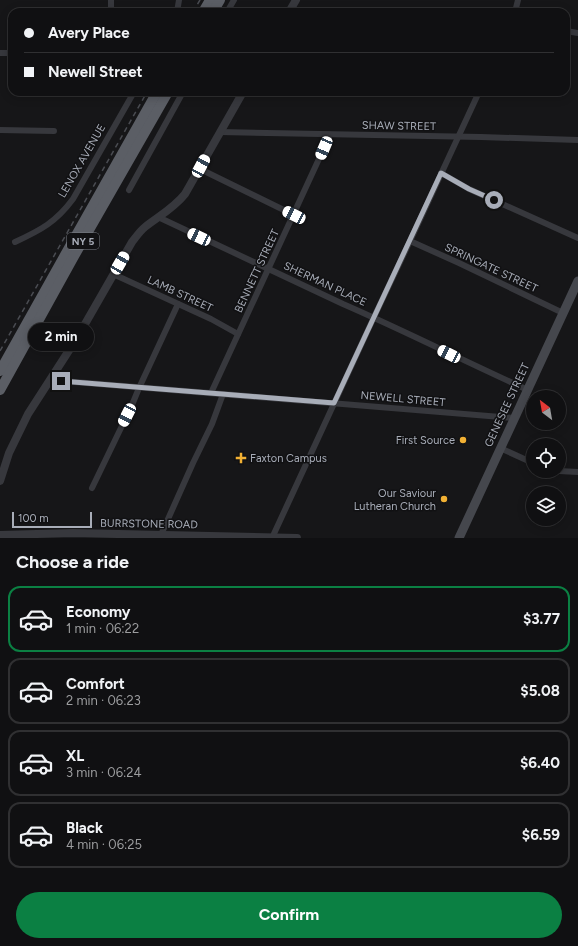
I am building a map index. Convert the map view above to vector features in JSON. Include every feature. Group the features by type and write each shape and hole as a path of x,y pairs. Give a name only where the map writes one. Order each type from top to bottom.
{"highway":[{"name":"NY 5","path":"0,371 155,96"},
{"name":"NY 5","path":"0,390 73,258 166,96"}],"main road":[{"name":"GENESEE STREET","path":"528,390 578,281"},
{"name":"GENESEE STREET","path":"459,538 526,394"}],"street":[{"name":"LENOX AVENUE","path":"15,242 36,232 54,220 65,210 132,96"},
{"path":"130,190 180,96"},
{"path":"0,481 9,453 28,414 77,338 132,242 143,229 180,201 200,169 241,96"},
{"path":"272,538 477,96"},
{"path":"0,130 54,131"},
{"name":"SHAW STREET","path":"220,132 578,140"},
{"name":"BENNETT STREET","path":"211,394 330,135"},
{"path":"200,169 294,215"},
{"path":"441,173 476,192 578,238"},
{"name":"SHERMAN PLACE","path":"158,218 374,317 461,360 528,390"},
{"name":"SPRINGATE STREET","path":"410,241 563,313"},
{"name":"LAMB STREET","path":"113,274 238,334"},
{"path":"92,488 178,304"},
{"name":"NEWELL STREET","path":"50,380 514,418"},
{"path":"160,537 212,424 223,394"},
{"path":"500,448 526,460"},
{"path":"566,471 578,472"},
{"name":"BURRSTONE ROAD","path":"0,535 73,533 160,537 297,538"}],"railway":[{"path":"195,8 200,0"},
{"path":"0,351 145,96"}],"place":[{"name":"First Source","path":"463,440"},
{"name":"Faxton Campus","path":"241,458"},
{"name":"Our Saviour Lutheran Church","path":"444,499"}],"route":[{"path":"61,381 334,403 441,173 469,189 494,200"}]}
